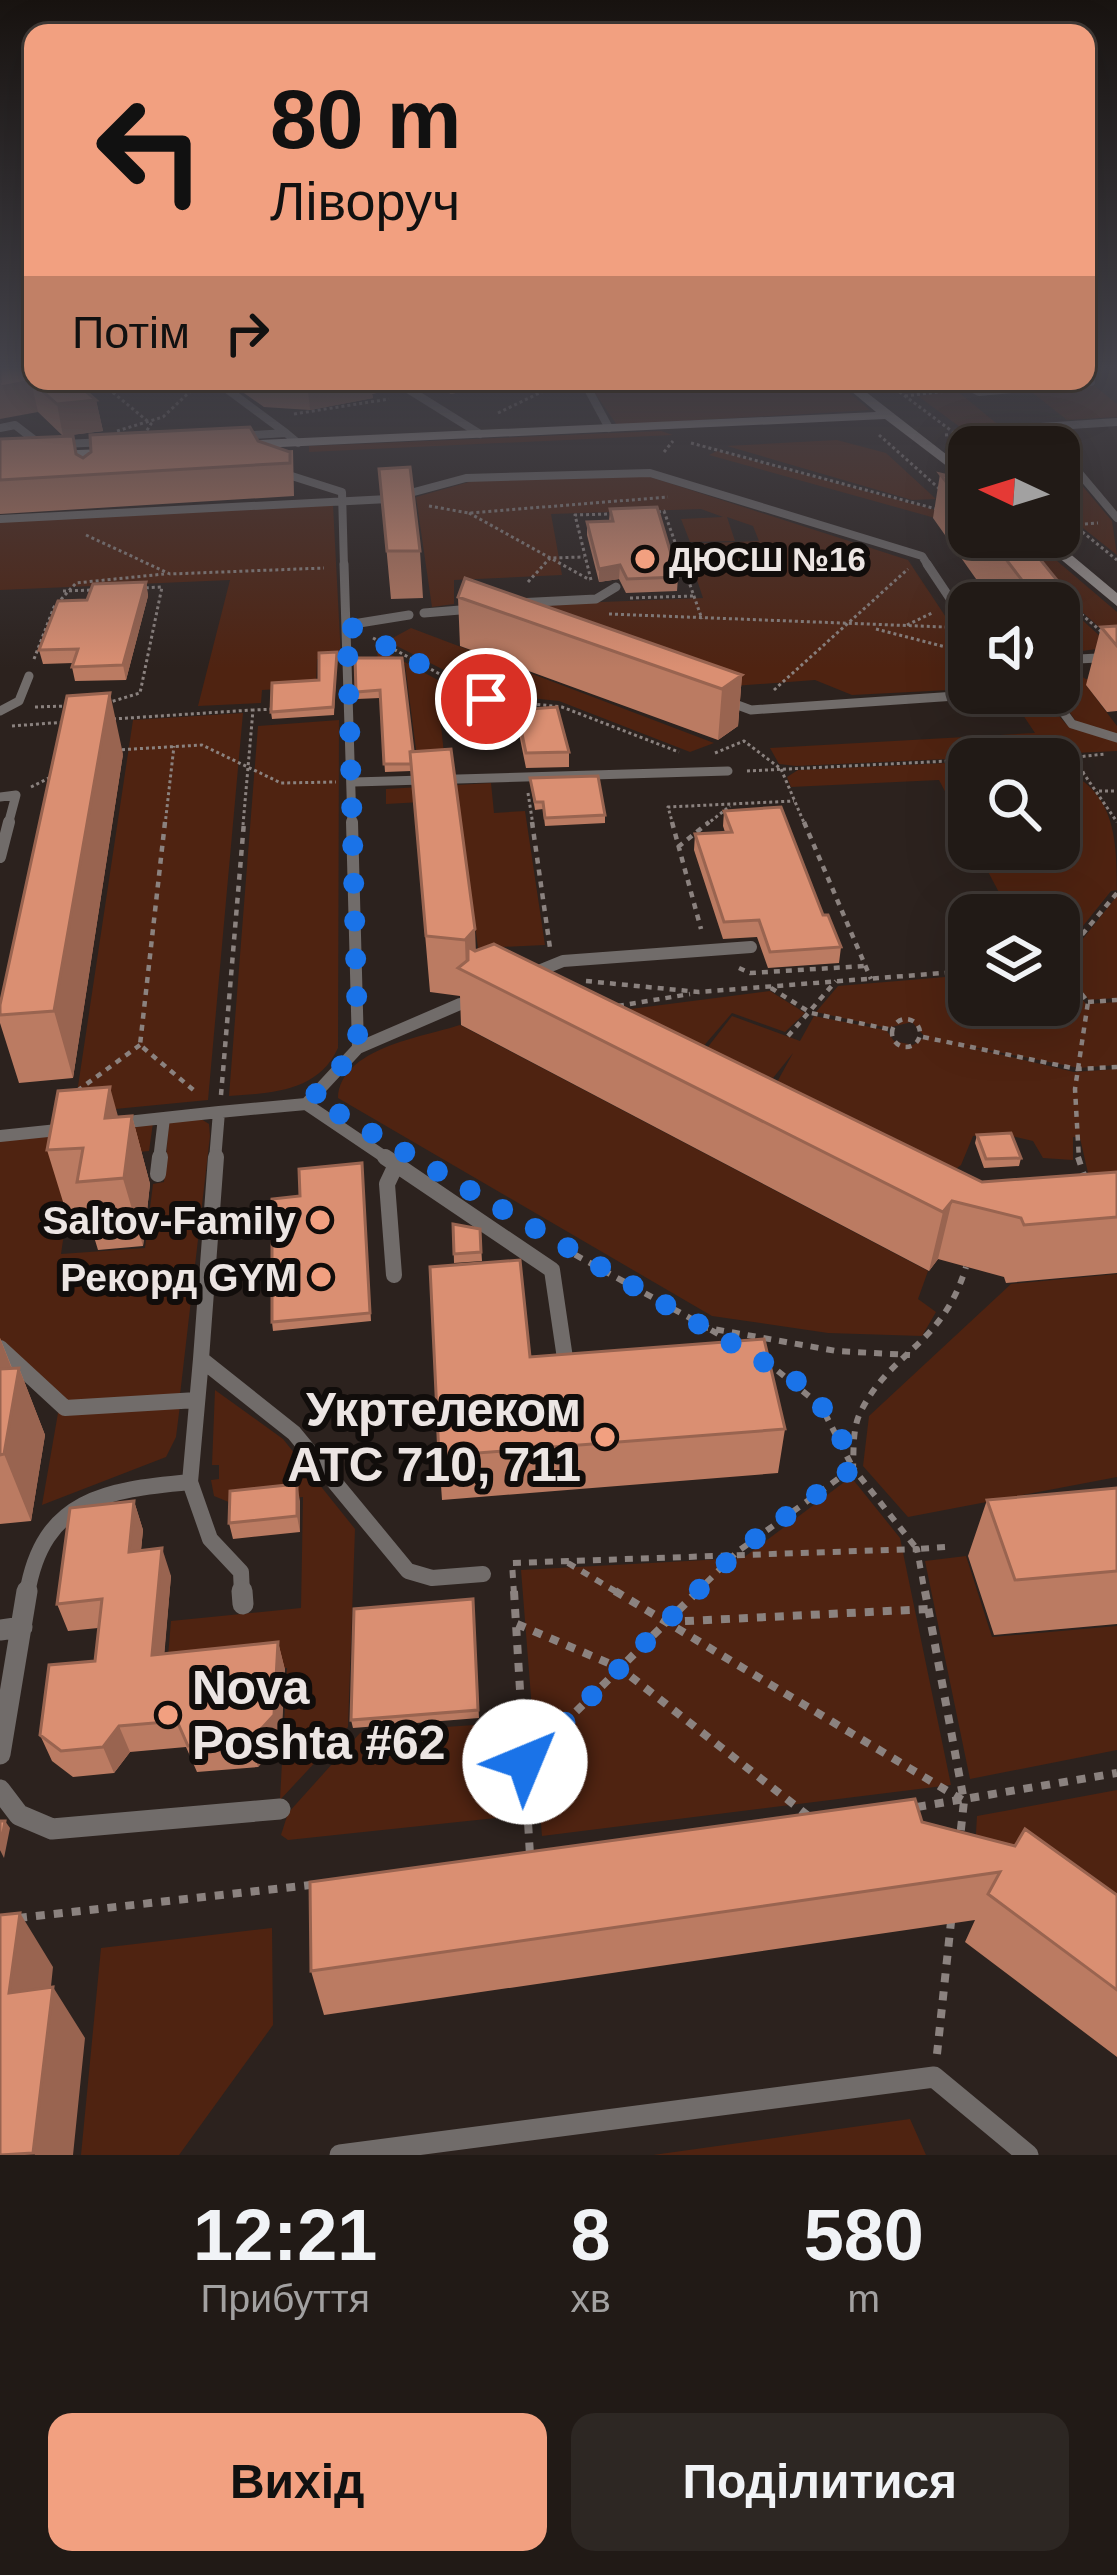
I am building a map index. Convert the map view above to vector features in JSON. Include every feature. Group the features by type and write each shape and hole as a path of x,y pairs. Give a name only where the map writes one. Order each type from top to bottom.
{"street":[{"path":"1066,558 1117,602"}],"lane":[{"path":"288,467 342,492 354,782 358,1048"},
{"path":"0,519 388,499 466,478 639,472 922,556 948,595"},
{"path":"1080,477 1113,520"},
{"path":"507,603 596,599 616,587"},
{"path":"424,613 465,607 486,610"},
{"path":"347,625 410,615"},
{"path":"1080,659 1117,657"},
{"path":"0,711 20,701 29,676"},
{"path":"706,694 751,710 948,697"},
{"path":"1065,714 1074,726 1117,738"},
{"path":"354,782 728,771"},
{"path":"0,796 16,796 0,857"},
{"path":"511,982 553,965 751,947"},
{"path":"528,976 546,985"},
{"path":"307,1104 358,1048 460,1004"},
{"path":"101,1125 307,1104 553,1270 568,1381 589,1379"},
{"path":"219,1112 190,1482 210,1539 241,1572 243,1604"},
{"path":"158,1174 164,1118"},
{"path":"0,1136 80,1127"},
{"path":"394,1275 387,1184 395,1167"},
{"path":"0,1348 65,1408 197,1400"},
{"path":"201,1359 294,1433 408,1571 432,1578 483,1574"},
{"path":"0,1754 34,1558 64,1516 109,1490 190,1482"},
{"path":"0,1630 22,1628"},
{"path":"0,1790 19,1815 52,1829 280,1809"},
{"path":"340,2155 934,2078 1028,2155"}],"path":[{"path":"783,467 946,512"},
{"path":"914,467 948,496"},
{"path":"388,499 469,514 678,497"},
{"path":"469,514 591,581 575,515 617,513 614,502"},
{"path":"640,512 664,512 702,619"},
{"path":"49,517 170,574"},
{"path":"1080,524 1113,520"},
{"path":"1080,531 1117,560"},
{"path":"751,710 922,556"},
{"path":"507,603 550,558 585,557"},
{"path":"668,564 692,563"},
{"path":"29,676 54,597 86,578 345,567"},
{"path":"106,704 140,693 162,587 122,589"},
{"path":"63,591 103,590"},
{"path":"596,599 702,592"},
{"path":"904,627 934,612"},
{"path":"1080,613 1117,646"},
{"path":"607,614 944,627"},
{"path":"347,625 486,699 562,707 728,771 948,761"},
{"path":"865,626 948,647"},
{"path":"26,707 66,706"},
{"path":"98,720 292,708"},
{"path":"219,1112 253,710"},
{"path":"0,726 76,721"},
{"path":"713,753 744,741 781,769 871,979"},
{"path":"111,751 202,745 280,783 354,782"},
{"path":"70,1096 140,1045 174,746"},
{"path":"1117,753 1077,757 1117,822"},
{"path":"16,796 64,770"},
{"path":"1080,773 1084,774"},
{"path":"526,777 553,965"},
{"path":"1096,791 1117,790"},
{"path":"794,801 668,807 707,950 751,974 866,966"},
{"path":"678,848 733,804"},
{"path":"1080,938 1117,892"},
{"path":"616,1006 699,992 948,973"},
{"path":"571,980 699,992"},
{"path":"788,1036 836,981"},
{"path":"768,987 811,1013 888,1029 906,1022 921,1029 923,1036"},
{"path":"1080,992 1088,1002 1077,1070 1077,1159 1088,1186"},
{"path":"1088,1002 1117,1000"},
{"path":"888,1029 900,1043 913,1044 923,1036"},
{"path":"923,1036 1077,1070 1117,1067"},
{"path":"140,1045 219,1112"},
{"path":"560,1246 808,1388 837,1427 853,1468 917,1549 964,1801 960,1843"},
{"path":"525,1762 737,1552 853,1468 859,1413 910,1355 934,1338 959,1297 966,1267"},
{"path":"708,1328 836,1351 910,1355"},
{"path":"508,1862 531,1860 512,1563 945,1547"},
{"path":"565,1561 964,1801"},
{"path":"667,1622 929,1609"},
{"path":"516,1624 620,1668 815,1821 791,1824"},
{"path":"900,1810 1117,1772"},
{"path":"0,1920 326,1883"},
{"path":"934,2078 951,1922"}],"shaded area":[{"path":"751,467 775,467 948,513 948,522"},
{"path":"797,467 901,467 936,499 912,500"},
{"path":"644,475 908,560 948,620 948,690 852,695 815,680 706,688 479,607 703,598 685,544 759,541 753,526 727,517 735,541 690,542 681,519 723,517 701,509 551,514 562,575 454,580 454,604 432,607 416,497 476,480"},
{"path":"1080,483 1112,521 1117,555 1080,526"},
{"path":"333,505 341,658 317,659 316,687 262,690 261,703 198,706 230,580 0,590 0,522"},
{"path":"1022,558 1054,558 1117,612 1117,643 1080,610 1080,582 1049,582"},
{"path":"1080,618 1112,647 1080,651"},
{"path":"411,628 714,743 690,752 559,701 491,694 387,641"},
{"path":"377,647 482,704 554,711 557,720 517,723 439,707 446,772 419,773 405,664 378,664"},
{"path":"1080,676 1109,678 1086,685 1117,726 1117,736 1080,727 1071,714 1080,714"},
{"path":"243,713 208,1100 74,1113 133,720"},
{"path":"1022,714 1057,714 1067,725 1117,740 1117,751 1080,753 1080,738 948,738 948,759 796,766 779,764 770,748 1035,733"},
{"path":"339,720 338,1048 329,1063 306,1082 277,1091 229,1096 258,726"},
{"path":"948,763 948,797 939,780 791,787 787,777 798,770"},
{"path":"1080,780 1102,802 1109,818 1117,890 1111,891 1080,930 1080,894 1000,894 987,870 1080,870"},
{"path":"491,783 494,813 525,811 545,945 478,948 458,800 386,804 386,789"},
{"path":"1117,896 1117,998 1089,1000 1080,988 1080,942"},
{"path":"948,977 948,1026 1080,1026 1080,997 1086,1004 1117,1002 1117,1065 1079,1068 957,1044 1074,1072 1117,1069 1117,1174 1088,1173 1080,1138 1073,1137 1073,1160 1043,1158 1033,1141 1003,1134 973,1136 961,1165 953,1171 771,1093 793,1053 773,1078 704,1052 732,1016 800,1041 814,1016 886,1030 894,1041 913,1045 925,1037 912,1022 887,1028 816,1012 838,986"},
{"path":"770,991 805,1013 785,1032 732,1013 695,1056 607,1012"},
{"path":"460,1025 928,1271 918,1299 936,1312 922,1336 828,1333 712,1316 338,1098 342,1081 368,1056"},
{"path":"201,1119 209,1124 210,1136 180,1395 68,1403 0,1339 0,1139 153,1123 149,1151 75,1158 61,1254 145,1248 153,1184 164,1182 169,1121"},
{"path":"1117,1274 1117,1477 908,1517 863,1466 869,1416 1011,1284"},
{"path":"215,1390 283,1439 355,1529 348,1727 280,1800 287,1668 166,1680 171,1621 301,1608 303,1497 231,1503 214,1496 211,1480 219,1479 219,1465 212,1465"},
{"path":"180,1405 176,1437 166,1457 42,1505 58,1413"},
{"path":"851,1477 900,1538 951,1785 542,1836 521,1570 743,1558"},
{"path":"966,1556 992,1637 1117,1626 1117,1750 970,1779 925,1561"},
{"path":"519,1722 524,1815 288,1840 281,1835 288,1813 360,1733"},
{"path":"1117,1790 1117,1953 975,1850 977,1816"},
{"path":"272,1928 273,2025 179,2155 81,2155 101,1948"},
{"path":"910,2119 926,2155 653,2155"}],"building":[{"path":"0,467 229,467 0,480"},
{"path":"410,467 420,551 387,551 379,469"},
{"path":"657,507 678,577 627,579 620,565 599,569 587,522 613,521 610,509"},
{"path":"1005,558 1039,558 1059,582 1023,582"},
{"path":"465,578 742,675 722,689 458,597"},
{"path":"146,582 123,665 72,667 78,649 39,650 58,601 87,600 93,584"},
{"path":"1117,626 1117,646 1101,627"},
{"path":"337,652 333,707 271,712 272,683 319,680 319,653"},
{"path":"355,658 402,658 411,764 384,764 380,690 356,692"},
{"path":"110,693 54,1011 0,1015 67,696"},
{"path":"557,707 569,752 526,753 517,710"},
{"path":"451,749 475,929 465,940 426,936 410,752"},
{"path":"598,776 605,815 545,818 543,802 535,802 530,778"},
{"path":"781,807 823,915 828,915 841,947 770,952 759,920 724,922 695,834 732,832 724,811"},
{"path":"494,944 982,1182 1117,1172 1117,1217 1024,1225 1021,1218 952,1201 943,1212 458,968 468,960 468,947 475,951"},
{"path":"110,1087 105,1118 132,1116 124,1178 77,1182 83,1148 47,1150 58,1091"},
{"path":"1011,1133 1021,1158 986,1159 977,1135"},
{"path":"362,1163 370,1313 272,1322 272,1199 300,1196 299,1169"},
{"path":"453,1224 480,1229 481,1252 454,1254"},
{"name":"Укртелеком АТС 710, 711","path":"520,1260 530,1357 764,1339 785,1429 439,1456 430,1267"},
{"path":"19,1368 4,1454 0,1455 0,1369"},
{"path":"297,1484 297,1516 229,1523 230,1491"},
{"path":"1117,1488 1117,1571 1015,1580 987,1500"},
{"path":"134,1501 129,1552 162,1548 152,1655 278,1642 274,1715 250,1741 188,1746 177,1721 119,1726 103,1747 61,1751 40,1735 49,1665 95,1661 102,1599 57,1604 70,1508"},
{"path":"473,1599 478,1710 351,1720 354,1609"},
{"path":"915,1799 922,1822 1015,1846 1025,1829 1117,1895 1117,1990 988,1894 1000,1872 311,1971 310,1882"},
{"path":"20,1913 9,1993 53,1987 33,2153 0,2155 0,1915"}],"place":[{"name":"ДЮСШ №16","path":"645,559"},
{"name":"Saltov-Family","path":"320,1220"},
{"name":"Рекорд GYM","path":"321,1277"},
{"name":"Укртелеком АТС 710, 711","path":"605,1437"},
{"name":"Nova Poshta #62","path":"168,1715"}],"route":[{"path":"486,699 347,625 358,1048 312,1098 808,1388 837,1427 853,1468 737,1552 525,1762"}]}
